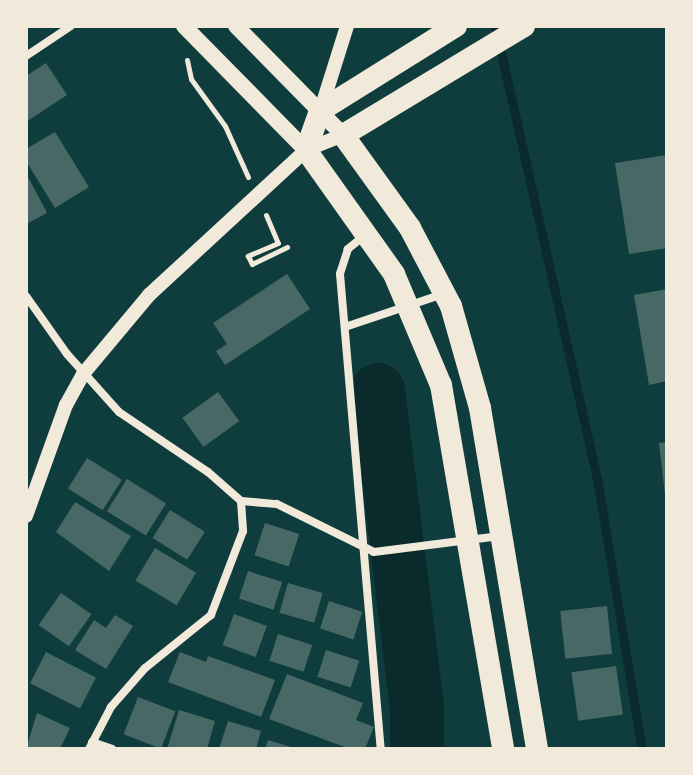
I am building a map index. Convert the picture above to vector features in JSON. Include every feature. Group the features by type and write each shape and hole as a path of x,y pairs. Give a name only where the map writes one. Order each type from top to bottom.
{"highway":[{"path":"456,26 320,111 306,150 368,233 409,306 441,385 470,540 503,749"},
{"path":"507,37 343,135 410,228 446,293 480,408 537,749"}],"main road":[{"path":"184,26 306,150"},
{"path":"236,26 343,135"}],"street":[{"path":"26,56 71,26"},
{"path":"320,111 347,26"},
{"path":"26,516 48,446 83,374 149,295 306,150 343,135"},
{"path":"368,233 348,249 340,274 369,551 381,749"},
{"path":"345,327 446,293"},
{"path":"26,296 83,374 119,412 208,472 241,501 277,504 369,551 503,535"},
{"path":"112,749 91,746 111,707 145,668 211,615 231,575 243,531 241,501"}],"path":[{"path":"187,58 191,79 225,126"},
{"path":"278,243 248,256 252,264 287,247"}],"building":[{"path":"46,63 67,95 26,122 26,76"},
{"path":"55,132 89,187 55,208 26,161 26,149"},
{"path":"667,155 667,248 629,254 615,163"},
{"path":"26,173 47,213 26,224"},
{"path":"287,274 310,309 225,365 216,351 227,344 213,323"},
{"path":"667,289 667,381 649,385 634,295"},
{"path":"218,392 239,421 204,447 182,418"},
{"path":"667,442 667,494 665,495 659,443"},
{"path":"87,458 122,480 103,510 68,489"},
{"path":"127,479 166,503 146,536 107,511"},
{"path":"75,502 131,536 109,571 56,532"},
{"path":"170,510 205,532 187,560 153,538"},
{"path":"265,523 299,534 289,566 254,555"},
{"path":"155,548 196,573 177,605 135,581"},
{"path":"248,571 282,582 273,610 239,599"},
{"path":"288,583 323,593 314,623 279,613"},
{"path":"61,593 91,614 69,646 39,625"},
{"path":"329,601 362,612 353,639 320,629"},
{"path":"607,606 612,654 565,659 560,611"},
{"path":"234,614 267,626 256,657 223,645"},
{"path":"115,615 133,626 106,669 75,650 94,620 106,628"},
{"path":"278,634 312,645 304,672 269,661"},
{"path":"326,650 359,661 351,687 317,677"},
{"path":"46,652 96,677 80,709 30,683"},
{"path":"180,652 206,662 208,656 275,680 261,717 168,682"},
{"path":"616,666 623,715 578,721 571,672"},
{"path":"287,674 363,703 356,720 374,727 365,749 350,749 269,719"},
{"path":"138,697 175,711 161,749 124,734"},
{"path":"179,710 215,721 207,749 167,749"},
{"path":"37,713 70,728 60,749 26,749"},
{"path":"228,721 261,731 256,749 219,749"},
{"path":"268,740 294,748 294,749 265,749"}],"waterway":[{"path":"495,26 598,484 642,749"},
{"path":"378,390 417,706 417,749"}]}
